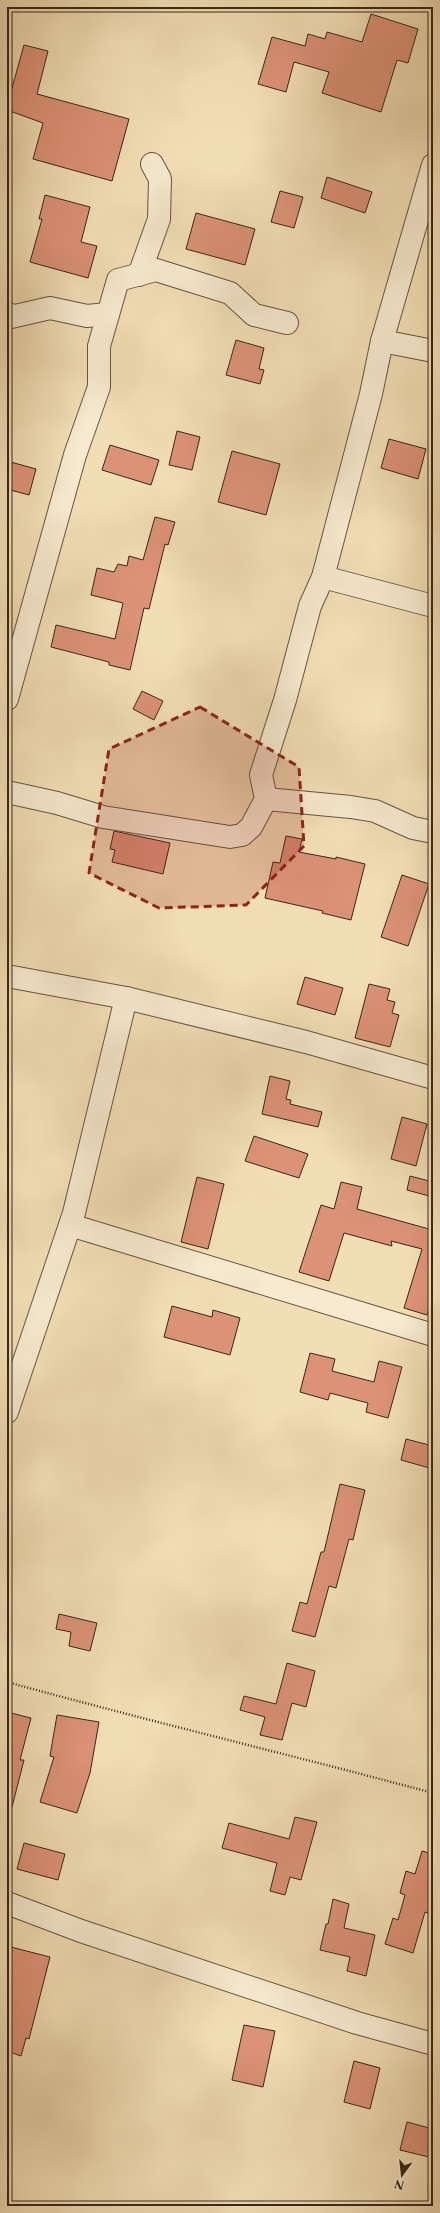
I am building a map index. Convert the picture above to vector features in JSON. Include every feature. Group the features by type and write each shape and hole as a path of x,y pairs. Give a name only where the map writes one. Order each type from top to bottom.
{"street":[{"path":"139,275 159,219 160,179 152,164"},
{"path":"7,792 57,803 103,817 230,837 242,835 251,827 266,799 261,775 285,700 310,606 323,577 371,394 382,341 433,165"},
{"path":"7,699 75,455 99,387 98,346 118,280 156,270 230,293 254,315 287,323"},
{"path":"7,313 12,317 50,308 87,316 108,314"},
{"path":"382,341 433,351"},
{"path":"323,577 433,606"},
{"path":"266,799 351,807 375,811 413,828 433,832"},
{"path":"7,976 126,998 306,1042 433,1078"},
{"path":"7,1412 70,1225 126,998"},
{"path":"70,1225 433,1335"},
{"path":"7,1903 88,1934 358,2023 433,2044"}],"path":[{"path":"7,1682 141,1719 286,1754 433,1793"}],"highlighted area":[{"path":"200,707 299,767 304,846 246,905 159,908 89,873 109,749"}],"building":[{"path":"371,14 418,29 408,63 397,60 381,112 322,93 329,72 294,62 286,92 258,84 272,37 305,46 308,34 325,39 327,32 362,42"},
{"path":"24,45 48,51 37,94 129,119 112,181 33,159 43,123 7,110 7,94 9,87 12,88"},
{"path":"327,177 372,192 365,213 321,198"},
{"path":"280,191 303,197 294,228 271,222"},
{"path":"45,195 90,207 81,242 97,246 88,278 30,262 42,219 39,219"},
{"path":"196,213 255,229 245,265 186,249"},
{"path":"236,340 264,348 259,369 264,370 260,384 226,375"},
{"path":"177,431 200,437 192,470 169,465"},
{"path":"389,439 426,449 418,479 381,468"},
{"path":"110,445 159,460 151,485 102,470"},
{"path":"232,451 280,464 266,515 218,502"},
{"path":"7,461 36,469 29,495 7,489"},
{"path":"155,517 175,522 168,545 165,544 149,609 144,608 130,670 109,665 109,662 51,647 56,625 115,639 123,603 91,595 97,568 114,572 118,564 127,566 129,556 143,560"},
{"path":"142,691 163,701 154,720 133,709"},
{"path":"114,831 170,843 163,874 112,862 115,850 110,849"},
{"path":"286,836 302,839 299,852 336,859 336,857 365,864 351,920 322,913 323,911 265,898 273,862 280,863"},
{"path":"402,875 429,884 408,946 381,937"},
{"path":"305,977 343,988 335,1015 297,1004"},
{"path":"369,984 390,989 387,1000 395,1002 392,1013 399,1015 390,1047 355,1038"},
{"path":"270,1076 290,1081 286,1099 291,1100 290,1104 322,1112 318,1127 262,1114"},
{"path":"402,1117 427,1124 416,1166 391,1159"},
{"path":"254,1136 308,1154 299,1178 245,1161"},
{"path":"410,1176 433,1182 433,1197 407,1190"},
{"path":"197,1177 224,1184 208,1249 181,1242"},
{"path":"341,1182 362,1187 357,1209 429,1229 430,1225 433,1226 433,1308 430,1307 427,1315 404,1308 422,1249 391,1241 392,1246 344,1233 329,1281 299,1272 321,1205 334,1209"},
{"path":"172,1306 212,1317 213,1310 240,1318 230,1355 164,1337"},
{"path":"310,1353 335,1359 332,1371 374,1382 379,1361 402,1367 388,1418 366,1412 368,1403 330,1393 328,1400 300,1392"},
{"path":"406,1439 433,1446 433,1469 401,1460"},
{"path":"340,1484 365,1490 353,1540 349,1539 336,1588 329,1586 315,1637 292,1631 300,1602 307,1604 321,1552 324,1552"},
{"path":"59,1614 97,1623 90,1651 69,1646 71,1632 56,1629"},
{"path":"287,1663 315,1671 306,1707 292,1703 282,1740 260,1735 265,1717 240,1710 244,1696 276,1704"},
{"path":"7,1712 31,1718 20,1760 24,1760 12,1807 7,1806"},
{"path":"57,1715 99,1722 90,1773 77,1813 40,1802 54,1757 50,1756"},
{"path":"295,1817 317,1822 301,1880 290,1877 285,1895 270,1891 277,1863 222,1848 229,1823 289,1839"},
{"path":"24,1843 65,1854 58,1880 17,1869"},
{"path":"422,1851 433,1854 433,1915 425,1912 413,1953 385,1944 393,1918 398,1920 405,1895 400,1893 406,1871 415,1874"},
{"path":"333,1899 349,1904 344,1928 375,1935 366,1976 347,1971 350,1957 320,1950 326,1924 328,1924"},
{"path":"7,1946 50,1957 29,2039 26,2038 21,2056 7,2051"},
{"path":"244,2025 275,2031 263,2087 232,2080"},
{"path":"354,2061 380,2068 370,2109 344,2102"},
{"path":"407,2122 433,2129 433,2158 400,2150"}]}
